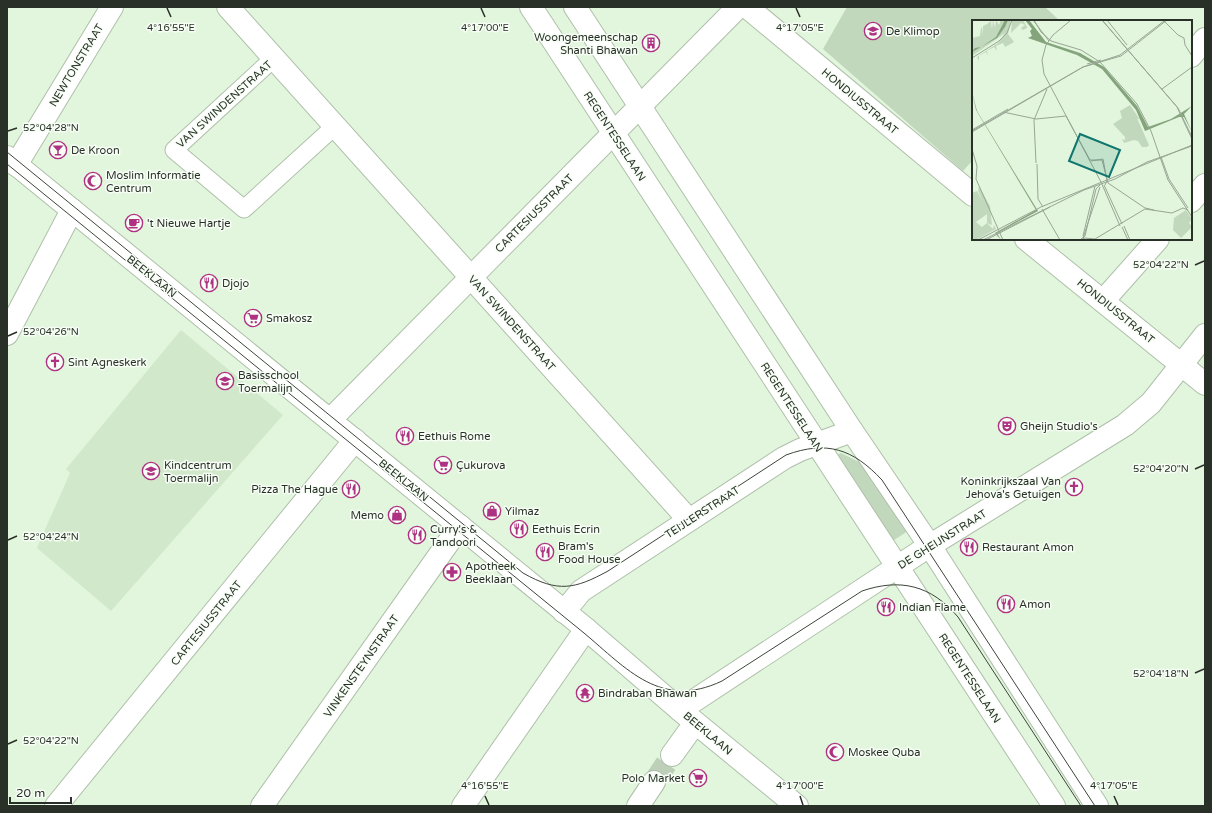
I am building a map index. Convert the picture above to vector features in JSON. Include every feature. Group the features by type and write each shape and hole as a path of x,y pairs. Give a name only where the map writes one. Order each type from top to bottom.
{"street":[{"name":"NEWTONSTRAAT","path":"12,161 112,7"},
{"name":"VAN SWINDENSTRAAT","path":"228,7 689,520"},
{"name":"REGENTESSELAAN","path":"531,7 1054,806"},
{"path":"575,7 852,431 930,546 1097,806"},
{"name":"CARTESIUSSTRAAT","path":"330,420 612,132 640,107 738,7"},
{"name":"HONDIUSSTRAAT","path":"747,7 972,194"},
{"path":"1192,55 1205,39"},
{"name":"VAN SWINDENSTRAAT","path":"274,58 174,150 244,210 335,126"},
{"name":"BEEKLAAN","path":"12,161 586,629 688,717 797,806"},
{"path":"1192,200 1205,185"},
{"path":"7,334 72,210"},
{"path":"1103,302 1157,240"},
{"name":"HONDIUSSTRAAT","path":"1033,241 1103,302 1205,384"},
{"name":"DE GHEIJNSTRAAT","path":"672,755 688,717 898,567 1125,425 1151,403 1205,335"},
{"name":"TEIJLERSTRAAT","path":"564,612 581,591 784,458 816,444 852,431"},
{"name":"CARTESIUSSTRAAT","path":"56,806 355,440"},
{"name":"VINKENSTEYNSTRAAT","path":"262,806 460,526"},
{"path":"463,806 586,629"},
{"path":"638,806 654,782"}],"shaded area":[{"path":"847,7 1045,7 1059,20 972,20 972,161 963,171 823,49"},
{"name":"Kindcentrum Toermalijn","path":"181,330 283,415 111,611 37,548 70,473 66,469"},
{"path":"841,453 863,464 911,529 888,544 832,457"}],"tunnel":[{"path":"654,782 672,755"}],"tram line":[{"path":"7,152 523,573 546,584 557,586 576,585 586,582 608,571 786,455 801,450 827,448 838,450 861,461 882,480 1095,806"},
{"path":"7,164 630,672 663,688 681,691 700,689 722,681 862,591 889,585 914,587 926,591 937,598 948,606 958,617 1081,806"}],"place":[{"name":"De Klimop","path":"873,31"},
{"name":"Woongemeenschap Shanti Bhawan","path":"651,43"},
{"name":"De Kroon","path":"58,150"},
{"name":"Moslim Informatie Centrum","path":"93,181"},
{"name":"'t Nieuwe Hartje","path":"134,223"},
{"name":"Djojo","path":"209,283"},
{"name":"Smakosz","path":"253,318"},
{"name":"Sint Agneskerk","path":"55,362"},
{"name":"Basisschool Toermalijn","path":"225,381"},
{"name":"Gheijn Studio's","path":"1007,426"},
{"name":"Eethuis Rome","path":"405,436"},
{"name":"Çukurova","path":"443,465"},
{"name":"Kindcentrum Toermalijn","path":"151,471"},
{"name":"Koninkrijkszaal Van Jehova's Getuigen","path":"1074,487"},
{"name":"Pizza The Hague","path":"351,489"},
{"name":"Yilmaz","path":"492,511"},
{"name":"Memo","path":"397,515"},
{"name":"Eethuis Ecrin","path":"519,529"},
{"name":"Curry's & Tandoori","path":"417,535"},
{"name":"Restaurant Amon","path":"969,547"},
{"name":"Bram's Food House","path":"545,552"},
{"name":"Apotheek Beeklaan","path":"452,572"},
{"name":"Amon","path":"1006,604"},
{"name":"Indian Flame","path":"886,607"},
{"name":"Bindraban Bhawan","path":"585,693"},
{"name":"Moskee Quba","path":"835,752"},
{"name":"Polo Market","path":"698,778"}]}
